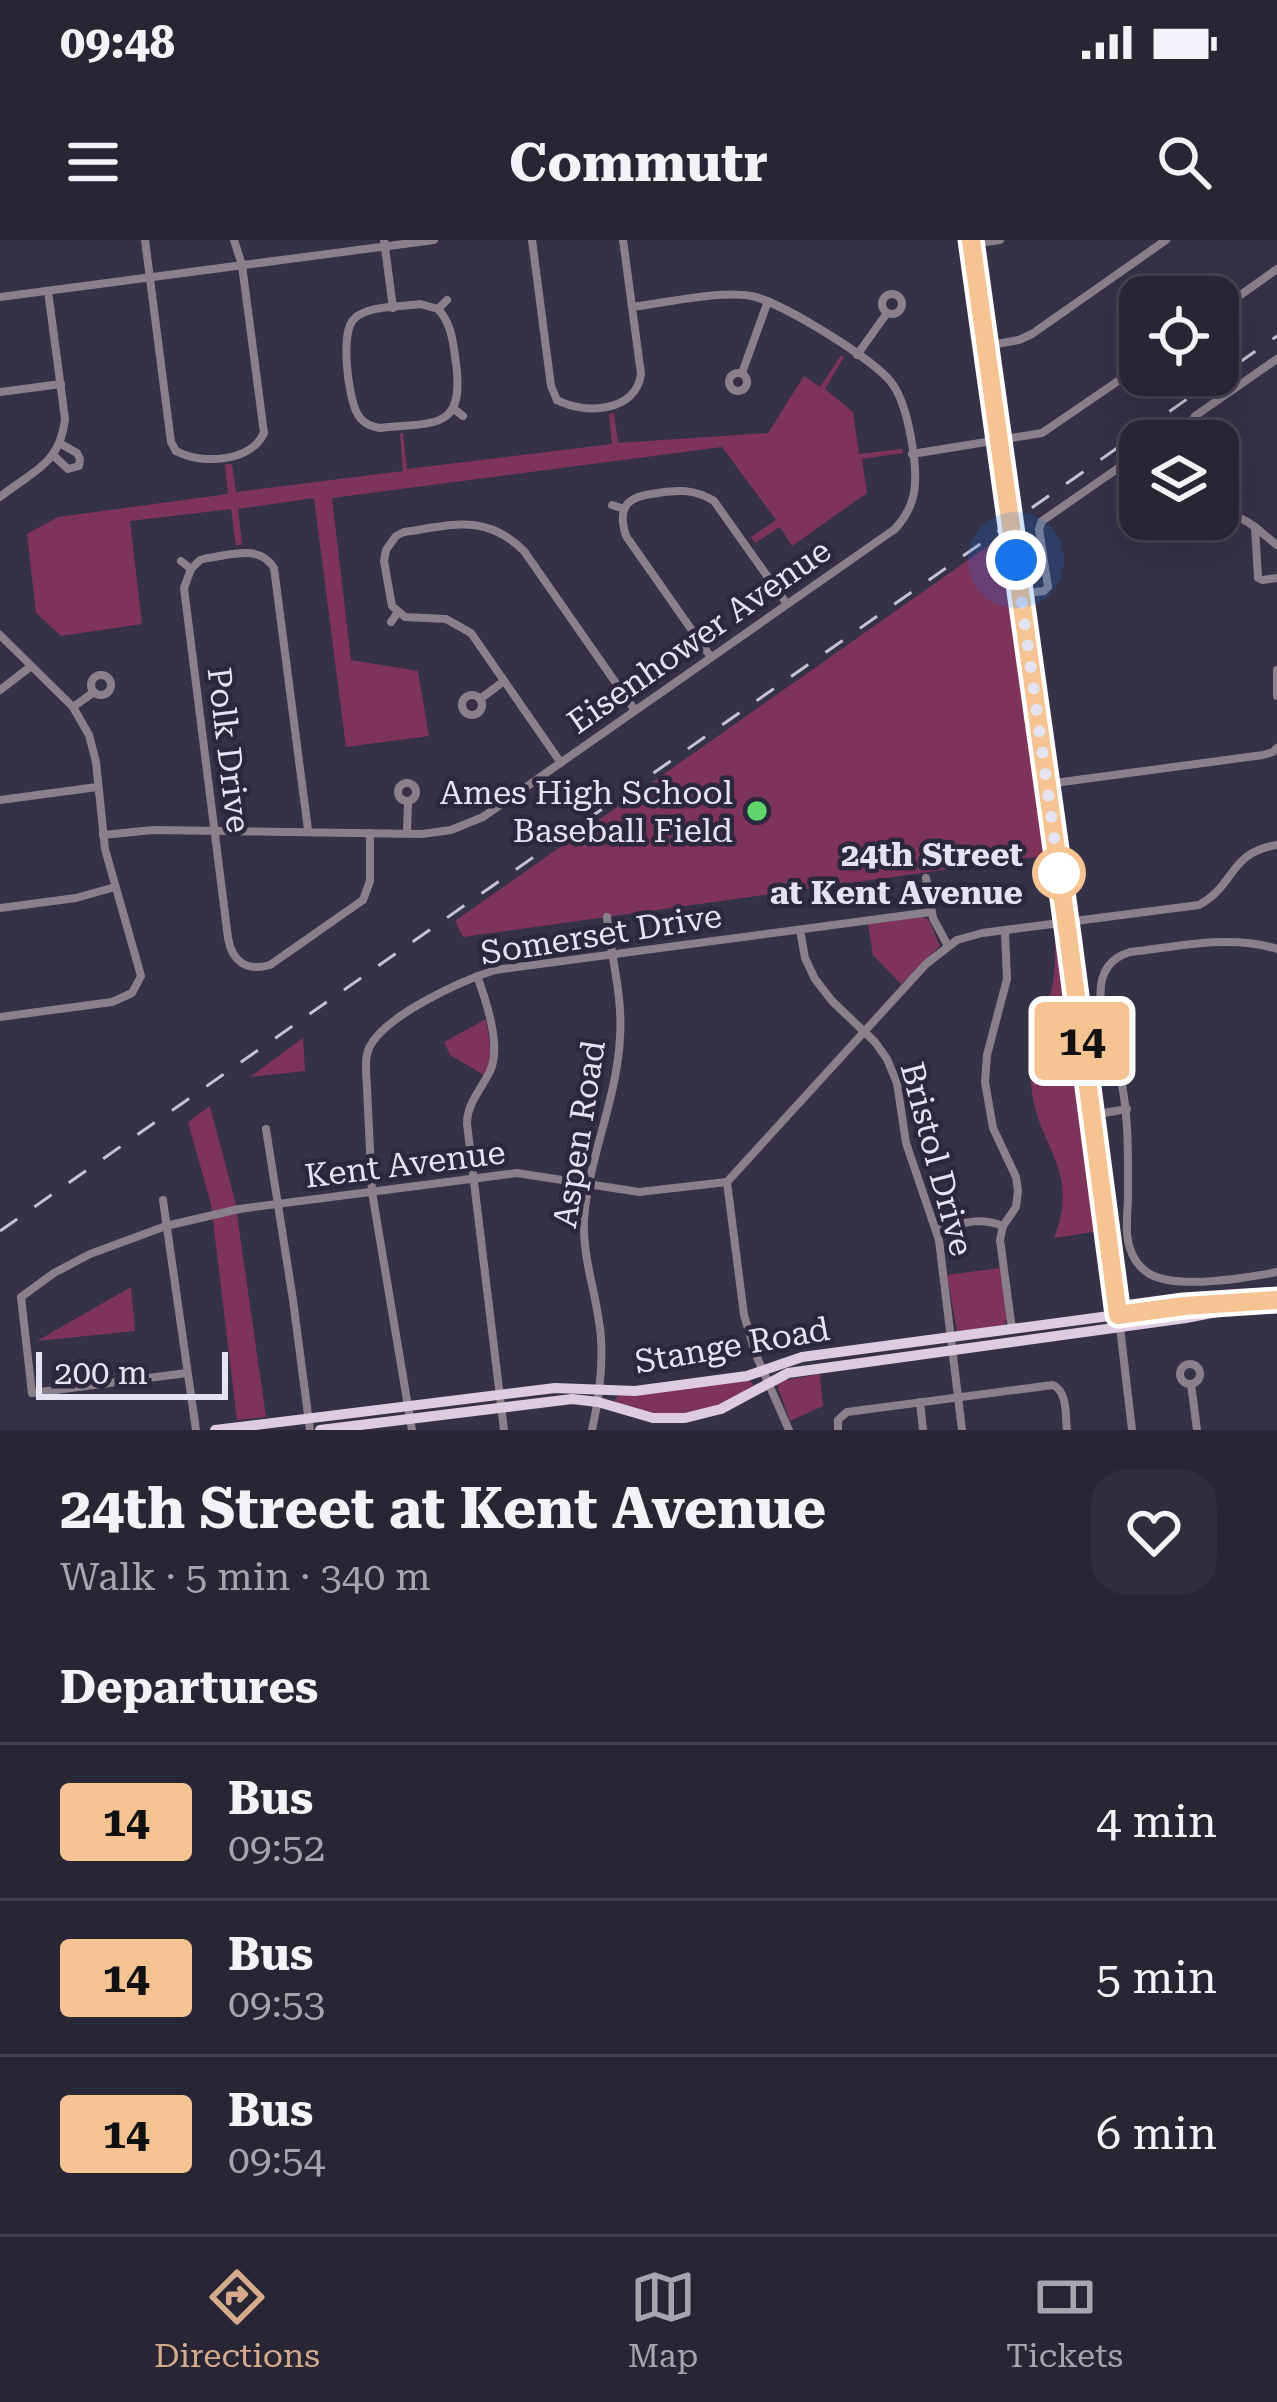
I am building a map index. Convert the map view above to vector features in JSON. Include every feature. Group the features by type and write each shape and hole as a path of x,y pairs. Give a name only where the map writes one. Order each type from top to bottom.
{"main road":[{"path":"971,242 1119,1321"},
{"name":"Stange Road","path":"320,1430 569,1387 643,1416 685,1418 721,1409 765,1376 802,1357 952,1344 1119,1321 1184,1306 1277,1300"},
{"name":"Stange Road","path":"952,1344 1012,1330 1119,1321"},
{"name":"Stange Road","path":"599,1396 765,1376"},
{"name":"Stange Road","path":"215,1430 410,1418"}],"street":[{"path":"145,240 173,454 207,459 239,455 266,443 242,265 234,240"},
{"path":"0,297 434,240"},
{"path":"532,240 554,403 585,409 624,403 640,394 623,240"},
{"path":"971,242 1000,240"},
{"path":"986,346 1032,334 1166,240"},
{"path":"385,243 393,308"},
{"path":"1239,296 1277,269"},
{"path":"0,497 53,455 60,444 64,419 48,291"},
{"path":"632,307 736,295 768,301 742,373"},
{"path":"438,309 447,300"},
{"name":"Eisenhower Avenue","path":"103,835 153,830 407,833 468,824 895,529 904,519 916,485 900,396 885,376 857,355 768,301"},
{"path":"427,304 438,309 451,328 459,388 454,409 433,422 380,428 362,421 353,401 345,341 347,319 393,308 427,304"},
{"path":"857,355 886,313"},
{"path":"1192,420 1277,358"},
{"path":"912,454 1042,433 1119,380"},
{"path":"0,392 61,384"},
{"path":"454,409 464,416"},
{"path":"356,430 362,421"},
{"path":"53,455 68,469 79,466 77,453 60,444"},
{"path":"1020,594 1044,591 1048,586 1039,529 1042,521 1119,468"},
{"path":"710,657 626,536 622,522 631,499 691,490 706,496 723,511 788,604"},
{"path":"612,505 624,509"},
{"path":"1239,517 1277,545"},
{"path":"499,530 502,519"},
{"path":"561,763 471,633 446,619 398,612 388,595 386,539 460,524 499,530 524,551 634,709"},
{"path":"1255,527 1258,578 1277,578"},
{"path":"267,558 274,548"},
{"path":"181,561 191,569 207,558 252,553 267,558 277,577 308,831"},
{"name":"Polk Drive","path":"191,569 184,588 228,938 242,964 263,968 278,961 358,904 369,888 370,833"},
{"path":"391,622 398,612"},
{"path":"0,635 73,707 84,724 93,748 103,835 141,976 132,993 112,1002 0,1017"},
{"path":"0,689 30,667"},
{"path":"1277,670 1277,696"},
{"path":"480,699 504,681"},
{"path":"73,707 94,692"},
{"path":"1047,784 1262,755 1277,748"},
{"path":"0,800 97,787"},
{"path":"407,833 408,802"},
{"path":"789,1430 744,1315 728,1182 862,1031 926,964 957,940 1199,905 1217,892 1246,854 1277,844"},
{"path":"926,878 932,912 948,946"},
{"path":"0,908 76,898 115,887"},
{"name":"Somerset Drive","path":"372,1192 366,1068 370,1046 429,999 495,970 932,912"},
{"name":"Aspen Road","path":"592,1430 599,1396 601,1336 584,1224 620,1038 607,917"},
{"name":"Bristol Drive","path":"800,929 814,979 887,1059 897,1083 906,1143 936,1230 962,1430"},
{"path":"1005,931 1007,979 987,1055 985,1082 993,1128 1018,1191 1016,1207 1000,1240 1012,1330"},
{"path":"1277,950 1239,942 1128,953 1103,973 1100,996 1127,1109 1131,1252 1151,1275 1171,1280 1236,1279 1277,1272"},
{"path":"477,976 495,1055 466,1114 504,1430"},
{"path":"1092,1114 1127,1109"},
{"path":"266,1129 309,1424"},
{"name":"Kent Avenue","path":"187,1372 32,1393 21,1297 90,1254 166,1226 239,1209 517,1173 640,1192 728,1182"},
{"path":"372,1192 410,1418"},
{"path":"163,1200 196,1430"},
{"path":"936,1230 978,1220 1003,1226"},
{"path":"1119,1321 1132,1430"},
{"path":"1191,1384 1197,1430"},
{"path":"838,1430 838,1420 848,1412 1053,1385 1063,1394 1067,1430"},
{"path":"920,1402 923,1430"}],"shaded area":[{"path":"841,355 825,389 853,412 859,454 902,449 903,453 862,459 867,493 792,546 780,527 755,543 751,537 776,520 722,447 332,498 351,660 418,671 429,736 346,747 314,498 238,509 242,544 236,546 231,509 130,521 142,624 61,636 36,613 27,534 58,517 228,494 225,464 232,464 236,492 403,471 403,433 407,469 612,444 609,414 614,413 618,443 768,433 804,376 820,387"},
{"path":"1005,534 1050,855 463,937 455,921"},
{"path":"929,920 940,946 901,984 873,955 868,924"},
{"path":"1060,933 1100,1231 1054,1238 1063,1193 1034,1105 1031,1070 1053,981 1055,934"},
{"path":"486,1019 492,1058 484,1075 450,1055 444,1042"},
{"path":"303,1038 305,1071 250,1077"},
{"path":"210,1106 235,1201 266,1417 237,1420 211,1204 188,1122"},
{"path":"1000,1268 1004,1327 957,1331 947,1275"},
{"path":"131,1287 135,1331 37,1341"},
{"path":"820,1374 823,1406 790,1421 777,1385 784,1378"},
{"path":"749,1380 754,1385 738,1396 686,1413 649,1412 614,1401 618,1396"}],"railway":[{"path":"0,1231 1277,336"}],"bus line":[{"name":"14","path":"971,240 1118,1315 1277,1300"}],"place":[{"name":"Ames High School Baseball Field","path":"757,811"},
{"name":"24th Street at Kent Avenue","path":"1059,873"}],"route":[{"path":"1016,560 1059,873"}]}
